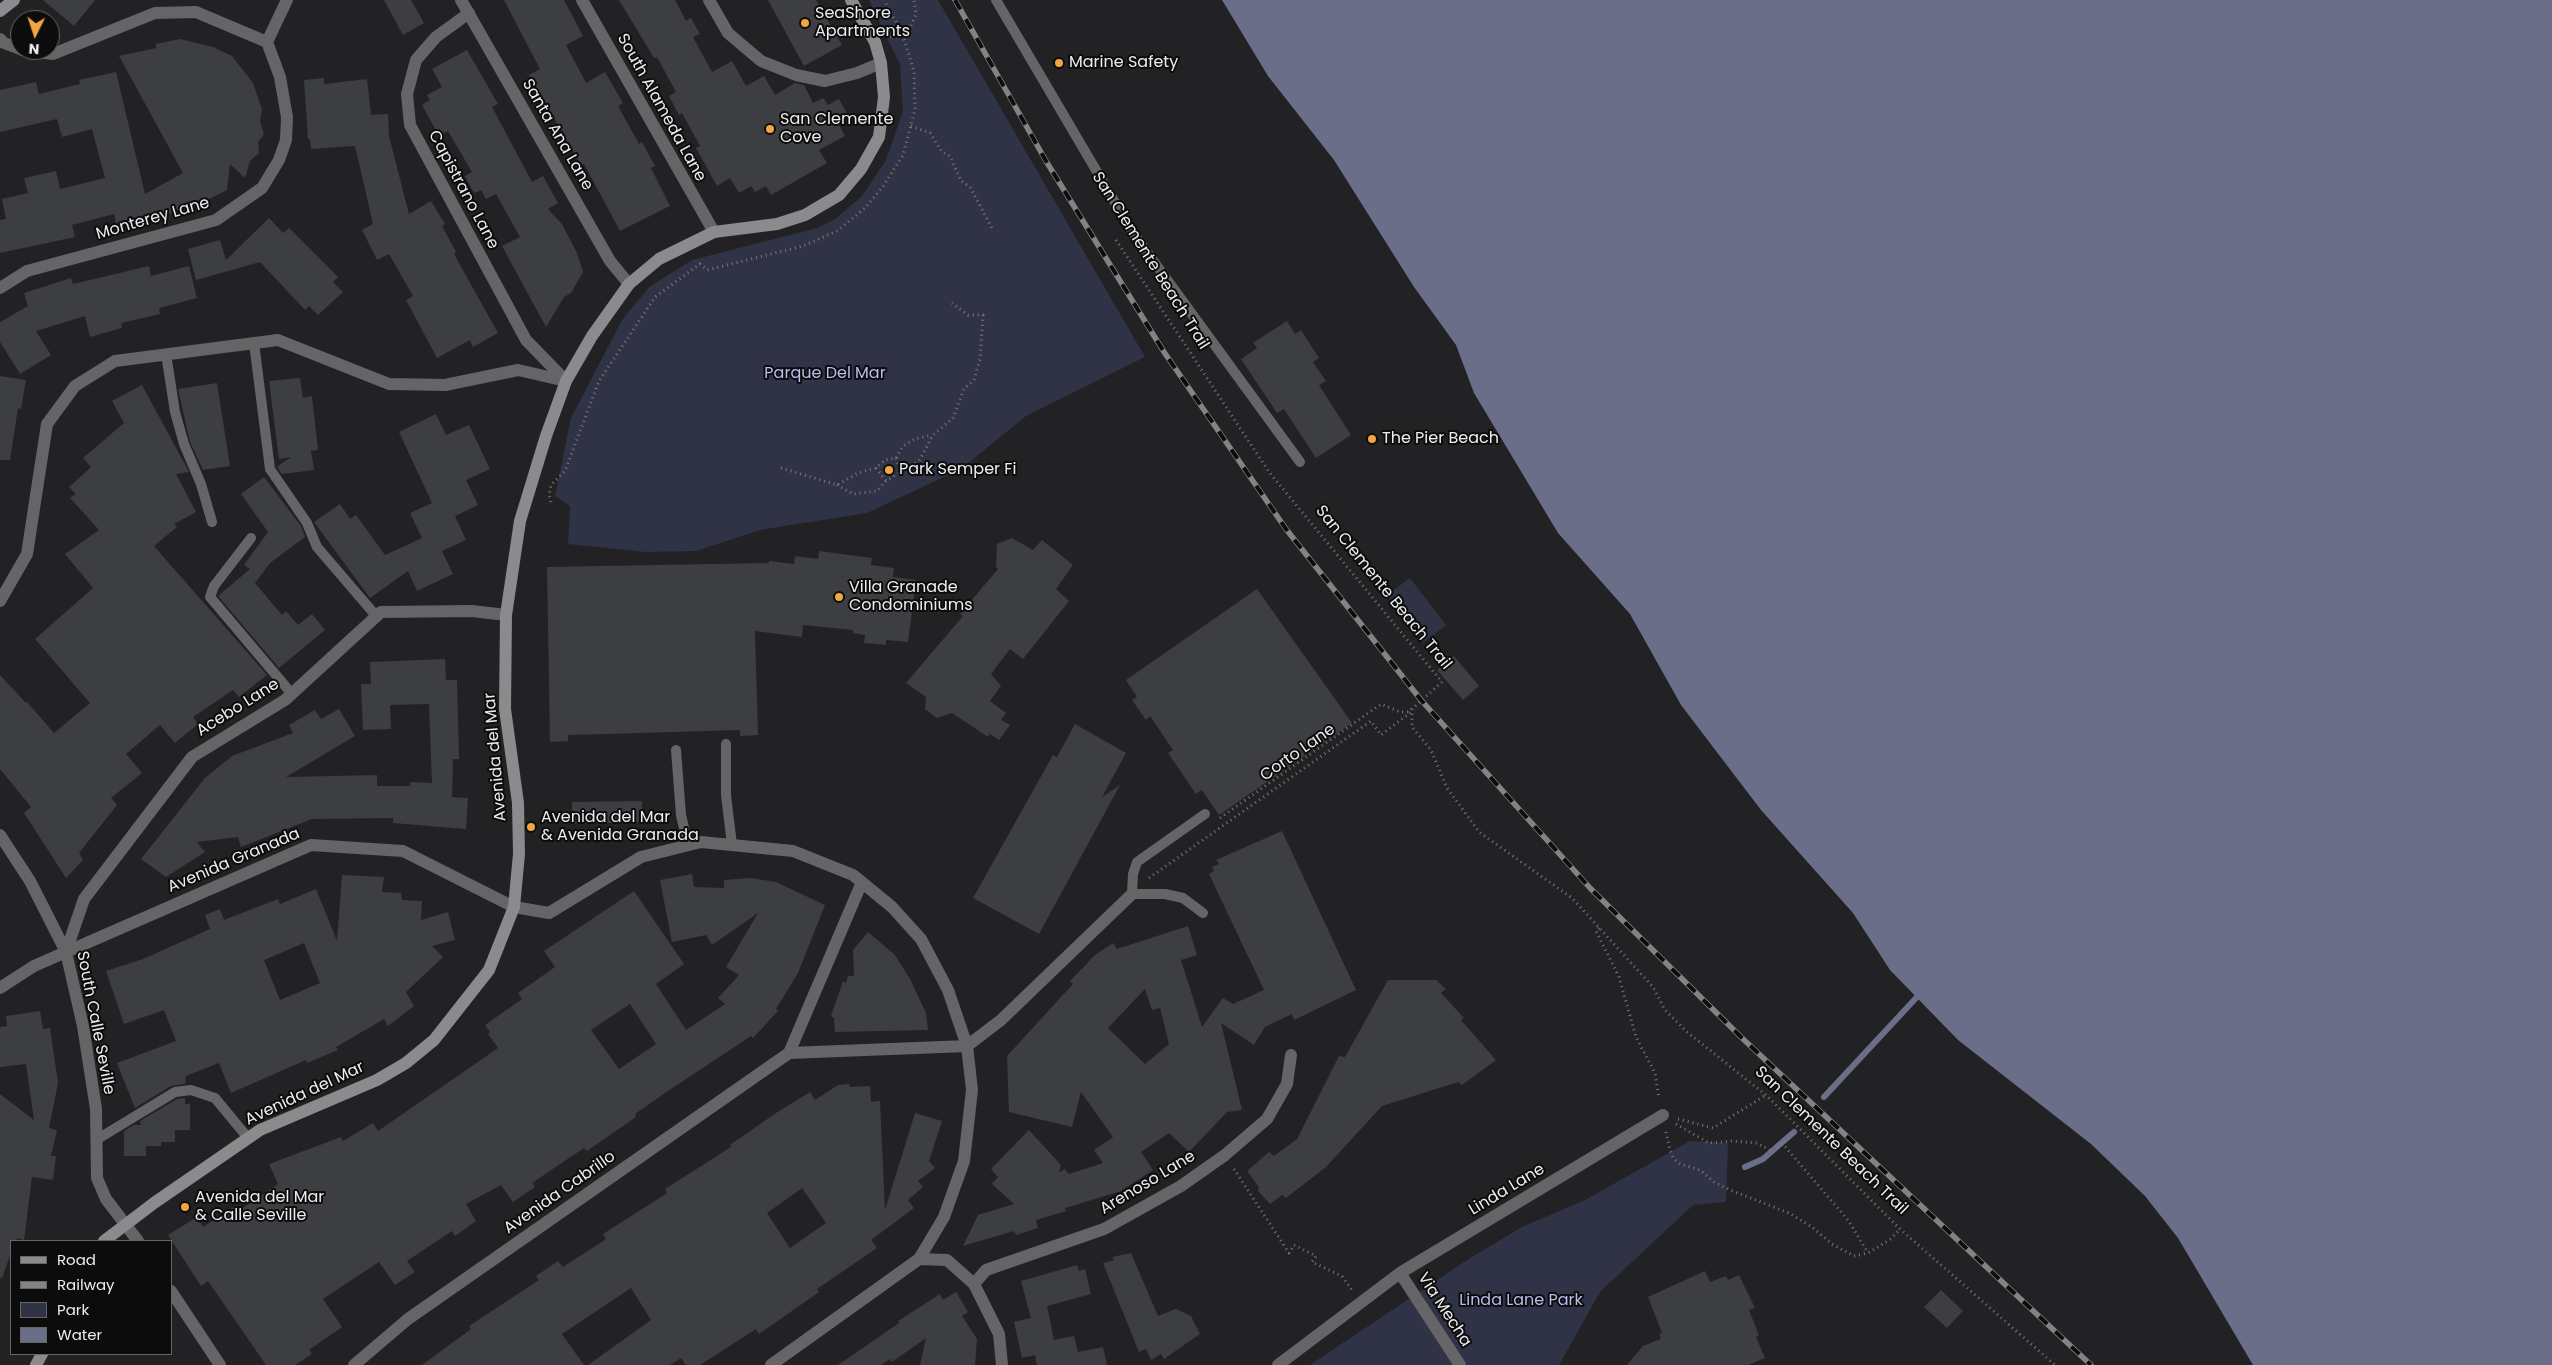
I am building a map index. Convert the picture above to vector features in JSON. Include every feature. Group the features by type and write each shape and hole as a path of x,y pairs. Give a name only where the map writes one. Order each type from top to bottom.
{"main road":[{"path":"0,11 14,0"},
{"name":"Avenida del Mar","path":"105,1240 260,1130 377,1080 406,1063 434,1040 489,970 514,907 519,854 518,803 505,709 506,614 520,521 546,436 566,381 592,336 629,284 659,259 714,232 776,224 805,216 839,195 861,170 879,137 884,97 881,63 875,42 851,0"}],"street":[{"path":"60,51 155,13 196,12 267,42 287,0"},
{"name":"Santa Ana Lane","path":"461,0 610,261 629,284"},
{"name":"South Alameda Lane","path":"582,0 695,202 714,232"},
{"path":"709,0 728,33 761,61 796,75 826,81 857,73 881,63"},
{"name":"Capistrano Lane","path":"469,13 436,37 416,60 407,94 410,125 526,340 566,381"},
{"name":"Monterey Lane","path":"0,288 27,271 216,220 262,188 279,160 286,140 287,117 280,77 267,42"},
{"path":"0,601 26,554 47,424 75,386 115,361 278,340 389,384 445,385 518,370 566,381"},
{"name":"Acebo Lane","path":"66,952 84,899 192,757 292,694 382,612 472,611 506,614"},
{"name":"South Calle Seville","path":"0,835 30,881 66,952 83,1026 96,1109 97,1178 106,1199 137,1240"},
{"name":"Avenida Granada","path":"0,988 34,966 311,845 403,851 514,907 549,912 641,857 688,845 701,842 793,852 853,875 892,906 921,939 948,990 967,1046 972,1090 964,1161 944,1217 919,1259"},
{"path":"862,882 789,1053 967,1046 1001,1020 1132,894"},
{"name":"Avenida Cabrillo","path":"354,1365 408,1319 789,1053"},
{"name":"Arenoso Lane","path":"974,1284 986,1270 1104,1228 1181,1186 1225,1155 1267,1119 1287,1084 1291,1055"},
{"name":"Linda Lane","path":"1278,1365 1400,1273 1663,1115"},
{"path":"771,1365 919,1259 947,1260 974,1284 999,1334 1002,1365"},
{"name":"Via Mecha","path":"1400,1273 1460,1365"},
{"path":"172,1292 220,1365"}],"lane":[{"path":"997,2 1133,234 1300,462"},
{"path":"254,343 270,469 307,523 317,547 377,617"},
{"path":"166,354 180,428 212,522"},
{"path":"251,538 214,586 210,597 292,694"},
{"path":"726,744 726,795 732,845"},
{"path":"676,750 681,816 688,845"},
{"path":"1203,913 1183,898 1165,894 1132,894 1133,874 1137,862 1205,814"},
{"path":"96,1140 175,1092 191,1090 215,1098 248,1138"}],"path":[{"path":"551,502 549,495 551,485 564,471 599,381 655,297 700,264 707,270 802,246 837,230 865,208 882,188 903,155 915,110 914,71 902,33 884,0"},
{"path":"909,30 916,14 914,0"},
{"path":"911,126 930,133 942,152 950,156 960,181 970,187 993,230"},
{"name":"San Clemente Beach Trail","path":"1116,239 1269,472 1442,682 1411,712 1412,727 1432,750 1447,788 1479,832 1572,898 1653,986 1666,1010 1687,1032 1766,1095 1900,1229 2055,1365"},
{"path":"781,468 837,485 853,494 877,491 886,481 919,461 933,435 953,418 964,389 974,380 980,359 983,315 968,315 952,303"},
{"path":"837,485 858,473 876,468 885,460 896,458 903,446 915,439 933,435"},
{"path":"896,458 901,472"},
{"path":"876,468 886,481"},
{"path":"1219,819 1381,704 1400,712 1411,712"},
{"name":"Corto Lane","path":"1132,894 1153,875 1371,721 1381,734 1411,712"},
{"path":"1598,928 1596,932 1619,977 1636,1037 1654,1073 1670,1150 1680,1164 1700,1170 1714,1182 1730,1190 1789,1213 1812,1227 1832,1244 1854,1256 1868,1253 1891,1239 1900,1229"},
{"path":"1824,1097 1830,1088"},
{"path":"1663,1115 1714,1128 1766,1095"},
{"path":"1663,1115 1709,1143 1732,1141 1757,1142 1772,1152 1794,1132"},
{"path":"1782,1143 1848,1220 1868,1253"},
{"path":"1225,1155 1289,1253 1294,1245 1316,1256 1312,1262 1342,1276"}],"green space":[{"name":"Parque Del Mar","path":"869,0 938,0 1145,357 1026,416 961,469 867,513 760,530 696,551 645,552 568,544 570,506 555,496 571,418 622,320 649,287 692,260 817,228 835,219 862,196 886,160 903,111 900,65"},
{"path":"1410,578 1446,625 1423,643 1387,595"},
{"name":"Linda Lane Park","path":"1690,1141 1728,1143 1726,1202 1693,1205 1600,1292 1559,1365 1310,1365 1467,1260 1522,1227 1585,1200"}],"water":[{"path":"1222,0 2552,0 2552,1365 2253,1365 2178,1238 2145,1196 2091,1144 1958,1040 1890,970 1853,913 1761,810 1681,705 1630,614 1558,533 1474,393 1456,345 1414,287 1334,160 1268,76"}],"building":[{"path":"43,0 95,0 74,26 60,14 60,10 55,10"},
{"path":"384,0 411,0 424,23 403,35"},
{"path":"504,0 564,0 583,36 566,45 586,83 605,72 623,103 618,106 639,144 642,142 655,166 651,168 670,206 620,231 584,164 581,165 529,75 540,69"},
{"name":"San Clemente Cove","path":"619,0 675,0 686,21 691,18 700,34 693,37 712,72 732,61 746,86 764,76 775,95 795,83 804,85 813,103 823,98 828,105 839,99 849,117 838,123 845,136 819,150 827,163 771,195 766,186 755,192 751,186 739,193 730,178 717,186 696,148 700,146 682,113 679,115 669,96 676,92 657,57 654,58"},
{"name":"SeaShore Apartments","path":"768,0 816,0 842,45 804,66"},
{"path":"180,39 213,47 232,56 253,83 262,109 260,122 264,134 258,142 259,153 250,161 245,178 230,164 227,190 189,209 187,206 172,213 117,226 114,214 72,225 75,237 0,253 0,220 6,219 2,199 28,193 24,178 56,171 60,189 105,178 92,129 62,137 57,119 0,132 0,90 36,82 39,94 80,84 79,80 116,72 145,194 183,173 119,56 156,48 156,44"},
{"path":"467,50 498,104 492,107 532,182 543,176 558,203 548,209 562,224 577,253 583,272 571,293 564,297 546,327 502,246 520,237 496,194 486,199 481,190 474,193 465,176 472,172 448,131 439,136 422,105 430,100 427,95 442,87 432,69"},
{"path":"324,78 324,84 367,79 371,115 388,114 389,136 409,214 431,201 445,224 442,226 456,252 454,254 498,333 473,347 470,340 437,358 406,300 413,296 389,254 377,260 362,230 373,224 355,146 311,149 310,139 308,139 304,80"},
{"path":"269,218 283,233 289,228 338,277 333,282 343,292 318,315 309,306 305,310 260,262 196,280 188,249 220,240 226,260"},
{"path":"149,266 151,276 189,266 197,298 159,308 160,314 121,323 122,328 90,337 85,316 36,331 51,355 20,374 0,342 0,322 28,306 24,293 71,278 73,284"},
{"path":"1287,321 1295,334 1301,330 1319,358 1313,362 1326,381 1319,385 1351,435 1316,458 1284,409 1277,413 1241,359 1257,348 1253,343"},
{"path":"0,376 26,380 21,409 18,408 10,460 0,460"},
{"path":"300,378 303,398 312,396 318,450 311,451 314,470 282,474 277,467 291,457 279,459 269,381"},
{"path":"217,383 230,466 203,470 190,442 178,389"},
{"path":"142,385 189,472 176,474 196,512 174,524 177,527 154,546 267,675 239,697 233,690 193,717 198,724 175,743 160,725 126,754 142,773 111,798 117,805 79,853 83,860 66,878 24,813 31,807 0,769 0,675 54,733 90,703 35,639 93,588 65,554 99,530 70,498 76,494 69,487 91,467 83,458 124,423 112,401"},
{"path":"436,414 446,435 469,425 490,469 466,480 478,505 455,516 466,540 442,551 453,574 417,591 408,571 370,598 314,522 340,504 350,519 356,515 385,555 422,538 410,513 432,503 399,432"},
{"path":"264,477 301,526 305,537 270,563 255,583 282,615 286,611 298,625 312,614 325,630 279,668 218,596 250,569 244,565 268,532 241,494"},
{"path":"1012,538 1033,550 1042,540 1073,565 1056,589 1069,601 1023,659 1010,649 991,674 1001,686 990,701 1006,713 1001,720 1010,725 999,740 990,734 988,737 952,713 937,718 925,709 926,697 906,683 963,616 960,614 998,569 996,567 997,544"},
{"path":"819,551 872,558 871,565 894,568 893,577 916,580 908,642 886,640 886,645 864,643 865,635 853,633 853,630 803,625 802,637 755,631 758,735 740,736 740,730 568,735 568,741 550,742 547,567 769,563 769,561 794,564 795,556 818,559"},
{"path":"1257,589 1352,723 1219,815 1202,790 1196,794 1168,753 1173,750 1150,716 1146,720 1132,700 1137,697 1126,680"},
{"path":"1454,656 1479,686 1463,700 1437,670"},
{"path":"445,659 446,680 457,680 459,759 453,759 452,797 468,798 466,829 393,823 393,818 312,819 241,847 238,837 197,842 205,852 166,877 141,859 205,778 232,756 293,733 289,725 315,710 321,719 339,709 355,736 286,777 377,775 377,786 410,786 410,782 432,783 429,704 390,705 391,729 363,730 361,684 371,684 370,662"},
{"path":"1075,724 1126,753 1102,797 1120,785 1039,934 973,898 1053,755 1057,757"},
{"path":"642,801 642,822 572,824 572,802"},
{"path":"1282,831 1356,990 1294,1020 1292,1014 1265,1027 1254,1045 1221,1023 1242,1110 1227,1112 1189,1152 1169,1133 1141,1152 1153,1170 1121,1191 1065,1208 1066,1211 1036,1220 1038,1228 1016,1235 1014,1231 963,1246 978,1215 1014,1204 992,1184 998,1177 991,1169 1029,1130 1061,1165 1059,1173 1065,1169 1069,1174 1103,1163 1094,1150 1113,1137 1081,1092 1072,1127 1009,1112 1007,1056 1073,984 1070,981 1095,955 1113,943 1117,949 1188,926 1197,955 1181,960 1202,1027 1223,998 1233,1004 1264,990 1209,874 1214,871 1212,867 1219,864 1216,860","holes":["1145,989 1152,1010 1160,1008 1169,1044 1145,1064 1108,1028"]},
{"path":"692,874 694,887 724,888 724,880 751,878 776,882 825,905 798,973 776,1009 778,1011 753,1038 751,1036 665,1093 635,1114 636,1117 587,1151 584,1148 532,1183 535,1187 513,1202 501,1185 466,1204 476,1221 455,1236 452,1231 407,1261 415,1272 395,1285 379,1262 323,1299 342,1327 309,1350 312,1354 295,1365 266,1365 208,1281 201,1286 168,1235 197,1217 203,1227 237,1205 240,1210 278,1184 269,1164 341,1137 343,1141 373,1123 378,1131 498,1048 488,1034 490,1032 485,1025 522,999 518,993 555,967 544,951 634,891 684,964 656,984 686,1030 725,1004 718,998 739,975 726,967 758,913 712,945 706,935 672,942 660,880","holes":["630,1004 656,1044 619,1069 591,1030"]},
{"path":"342,875 384,877 382,892 401,893 402,900 422,901 421,920 448,912 455,940 432,946 443,957 406,992 414,1006 388,1026 384,1019 336,1047 338,1050 307,1063 306,1060 231,1093 219,1063 186,1076 185,1084 171,1086 135,1108 117,1063 176,1041 164,1010 124,1024 106,971 143,959 210,929 205,915 220,909 224,920 278,899 280,904 316,889 337,941","holes":["304,943 320,983 280,1000 264,960"]},
{"path":"868,932 895,955 910,979 926,1013 928,1030 835,1032 834,1018 831,1016 843,981 846,983 848,976 854,976 853,950"},
{"path":"1388,980 1436,980 1446,989 1441,993 1464,1018 1461,1020 1496,1060 1462,1085 1458,1082 1382,1106 1326,1167 1286,1198 1282,1195 1270,1204 1258,1191 1259,1187 1247,1171 1269,1152 1274,1156 1297,1139 1339,1056 1345,1057"},
{"path":"40,1011 43,1029 50,1028 58,1083 49,1128 57,1130 51,1156 56,1156 53,1180 32,1177 24,1240 17,1238 16,1240 10,1240 10,1256 2,1278 0,1278 0,1094 34,1120 26,1064 0,1067 0,1027 7,1026 6,1016"},
{"path":"849,1084 850,1087 870,1086 871,1102 880,1101 885,1210 915,1113 942,1121 929,1161 935,1168 918,1181 923,1187 908,1200 914,1208 871,1240 877,1248 817,1289 819,1292 759,1334 756,1329 700,1365 686,1365 681,1358 670,1365 588,1365 651,1320 631,1288 562,1334 584,1365 422,1365 471,1329 469,1326 539,1280 536,1276 558,1261 563,1267 606,1239 603,1234 667,1193 665,1189 731,1147 730,1145 776,1113 810,1092 815,1100 838,1085","holes":["802,1188 826,1223 790,1248 767,1213"]},
{"path":"185,1098 185,1104 190,1104 190,1130 175,1130 175,1142 161,1142 161,1146 146,1146 146,1156 124,1156 124,1131 134,1125 141,1125 140,1121 177,1099"},
{"path":"1131,1253 1158,1316 1176,1309 1191,1316 1200,1334 1164,1359 1161,1354 1151,1360 1146,1349 1139,1352 1103,1263 1114,1260 1112,1257"},
{"path":"1077,1265 1079,1271 1085,1269 1091,1294 1047,1306 1054,1340 1074,1336 1078,1352 1103,1347 1107,1365 1037,1365 1035,1355 1022,1358 1014,1322 1031,1318 1021,1281"},
{"path":"1705,1271 1710,1282 1726,1276 1728,1280 1739,1275 1755,1308 1749,1310 1759,1335 1756,1337 1765,1358 1748,1365 1627,1365 1643,1346 1661,1339 1659,1334 1662,1333 1648,1297"},
{"path":"1941,1290 1963,1311 1947,1328 1924,1307"},
{"path":"956,1292 968,1312 962,1316 977,1339 975,1365 920,1365 926,1338 892,1362 890,1359 881,1365 838,1365 899,1323 898,1321 940,1294 943,1300"}],"waterway":[{"path":"1824,1097 1917,997"},
{"path":"1745,1167 1763,1159 1794,1132"}],"railway":[{"path":"955,0 1046,161 1164,352 1286,529 1421,700 1590,888 1743,1039 2091,1365"}],"place":[{"name":"SeaShore Apartments","path":"805,23"},
{"name":"Marine Safety","path":"1059,63"},
{"name":"San Clemente Cove","path":"770,129"},
{"name":"The Pier Beach","path":"1372,439"},
{"name":"Park Semper Fi","path":"889,470"},
{"name":"Villa Granade Condominiums","path":"839,597"},
{"name":"Avenida del Mar & Avenida Granada","path":"531,827"},
{"name":"Avenida del Mar & Calle Seville","path":"185,1207"}]}
